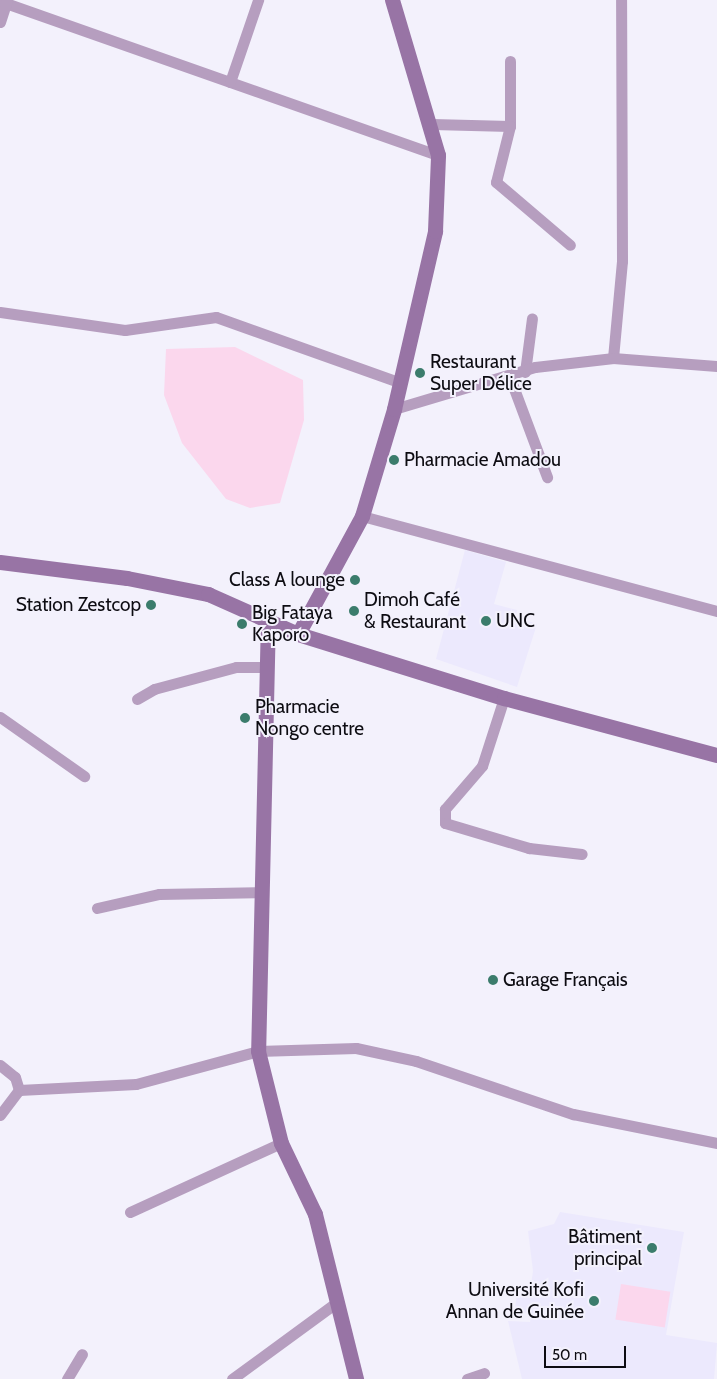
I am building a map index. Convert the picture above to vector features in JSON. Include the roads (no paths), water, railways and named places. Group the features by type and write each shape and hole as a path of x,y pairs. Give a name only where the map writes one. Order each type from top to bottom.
{"street":[{"path":"230,82 258,0"},
{"path":"298,634 362,516 394,409 435,231 438,156 432,124 392,0"},
{"path":"613,358 622,261 621,0"},
{"path":"0,22 4,1 438,156"},
{"path":"510,61 510,126 496,182 570,245"},
{"path":"432,124 510,126"},
{"path":"0,312 125,330 216,317 399,382"},
{"path":"525,372 532,318"},
{"path":"394,409 510,378 525,372 613,358 717,366"},
{"path":"510,378 547,477"},
{"path":"362,516 717,611"},
{"path":"0,562 175,587 208,594 268,617 298,634 504,698 717,755"},
{"path":"268,617 265,667 263,892 258,1051 281,1143 315,1214 356,1379"},
{"path":"137,699 154,689 236,667 265,667"},
{"path":"504,698 482,766 445,809 445,823 529,848 582,854"},
{"path":"0,717 84,776"},
{"path":"97,908 159,894 263,892"},
{"path":"0,1114 19,1090 136,1084 258,1051 356,1048 416,1061 573,1114 717,1143"},
{"path":"0,1064 15,1077 19,1090"},
{"path":"130,1212 281,1143"},
{"path":"232,1379 336,1303"},
{"path":"67,1379 82,1354"},
{"path":"467,1379 484,1373"}],"place":[{"name":"Restaurant Super Délice","path":"420,373"},
{"name":"Pharmacie Amadou","path":"394,460"},
{"name":"Class A lounge","path":"355,580"},
{"name":"Station Zestcop","path":"151,605"},
{"name":"Dimoh Café & Restaurant","path":"354,611"},
{"name":"UNC","path":"486,621"},
{"name":"Big Fataya Kaporo","path":"242,624"},
{"name":"Pharmacie Nongo centre","path":"245,718"},
{"name":"Garage Français","path":"493,980"},
{"name":"Bâtiment principal","path":"652,1248"},
{"name":"Université Kofi Annan de Guinée","path":"594,1301"}]}
